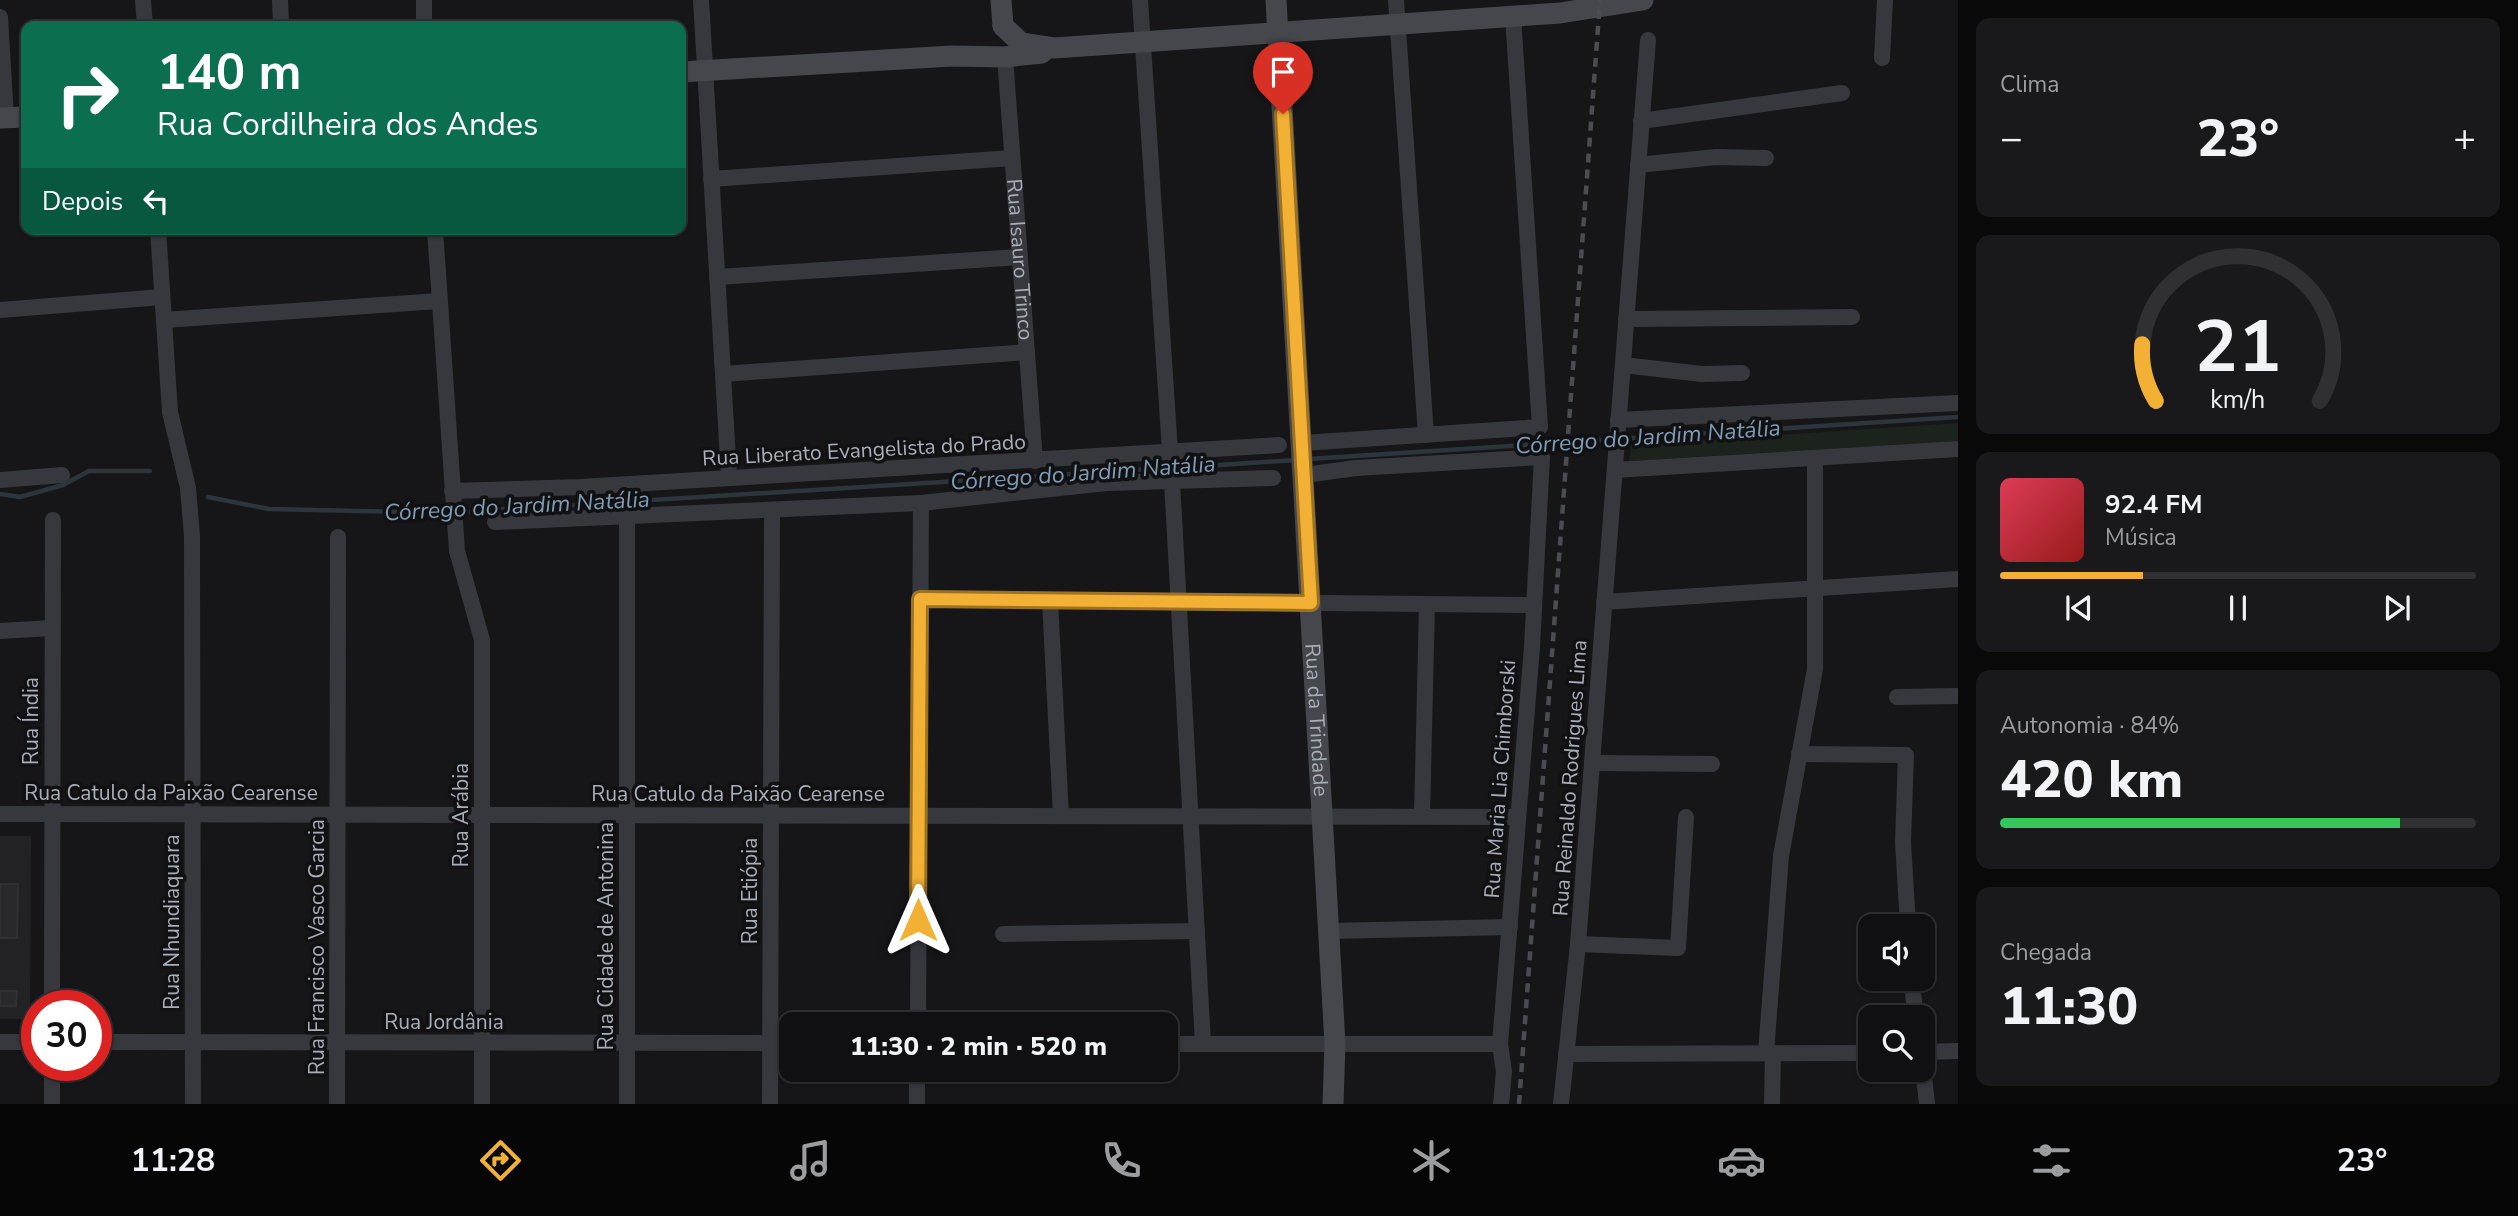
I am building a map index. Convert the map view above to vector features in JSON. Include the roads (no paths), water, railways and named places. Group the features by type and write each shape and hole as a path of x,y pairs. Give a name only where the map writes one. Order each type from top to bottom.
{"main road":[{"path":"952,56 988,44 1003,26 1002,0"},
{"name":"Rua da Trindade","path":"1276,0 1305,475 1335,1044 1333,1104"},
{"path":"1003,26 1021,43 1054,48 1398,24 1522,10 1580,11 1643,0"},
{"path":"686,72 952,56 1005,57 1038,54 1054,48"}],"street":[{"path":"144,0 145,21"},
{"path":"280,0 282,21"},
{"path":"424,0 424,21"},
{"path":"701,0 729,477"},
{"path":"1140,0 1172,481 1203,1044"},
{"path":"1396,0 1426,435"},
{"path":"1882,58 1885,0"},
{"path":"1303,443 1540,427 1522,10"},
{"path":"0,17 11,118"},
{"name":"Rua Reinaldo Rodrigues Lima","path":"1561,1104 1578,944 1648,40"},
{"name":"Rua Isauro Trinco","path":"1005,57 1035,461"},
{"path":"1642,121 1842,93"},
{"path":"1638,165 1716,157 1766,158"},
{"path":"711,179 1012,158"},
{"name":"Rua Nhundiaquara","path":"158,235 170,411 188,488 192,556 193,1104"},
{"name":"Rua Arábia","path":"435,235 459,565 482,640 482,1104"},
{"path":"717,277 1020,257"},
{"path":"0,310 162,297"},
{"path":"164,320 439,301"},
{"path":"1626,319 1852,317"},
{"path":"723,374 1027,352"},
{"path":"1623,365 1702,374 1742,373"},
{"path":"1618,424 1958,403"},
{"name":"Rua Liberato Evangelista do Prado","path":"452,491 1279,446"},
{"path":"1615,463 1815,458 1958,449"},
{"name":"Rua Maria Lia Chimborski","path":"1305,475 1356,468 1542,457 1532,606 1532,647 1500,1044 1504,1072 1501,1104"},
{"path":"1772,1104 1769,1053 1782,856 1815,669 1815,458"},
{"path":"0,480 62,475"},
{"path":"495,522 921,503 1094,484 1273,478"},
{"path":"918,1012 921,503"},
{"name":"Rua Etiópia","path":"770,1104 772,510"},
{"name":"Rua Cidade de Antonina","path":"627,516 627,1104"},
{"name":"Rua Índia","path":"52,520 52,990"},
{"name":"Rua Francisco Vasco Garcia","path":"337,1104 338,537"},
{"path":"1604,602 1958,579"},
{"path":"920,599 1532,606"},
{"path":"1050,601 1061,816"},
{"path":"1422,817 1427,604"},
{"path":"0,631 52,628"},
{"path":"1897,697 1958,696"},
{"path":"1799,754 1906,755 1903,842 1907,914"},
{"path":"1592,763 1712,764"},
{"name":"Rua Catulo da Paixão Cearense","path":"0,814 1517,817"},
{"path":"1578,944 1678,948 1686,817"},
{"path":"1329,931 1510,928"},
{"path":"1003,934 1197,931"},
{"path":"0,1042 21,1042"},
{"name":"Rua Jordânia","path":"112,1042 779,1043"},
{"path":"1178,1044 1500,1044"},
{"path":"1935,1052 1958,1051"},
{"path":"1566,1054 1858,1053"},
{"path":"52,1081 52,1104"},
{"path":"917,1104 918,1082"},
{"path":"1925,1082 1927,1104"}],"waterway":[{"name":"Córrego do Jardim Natália","path":"1308,459 1958,417"},
{"name":"Córrego do Jardim Natália","path":"1175,468 1296,460"},
{"name":"Córrego do Jardim Natália","path":"459,512 1167,468"},
{"name":"Córrego do Jardim Natália","path":"0,494 20,497 63,485 89,471 150,471"},
{"name":"Córrego do Jardim Natália","path":"208,497 269,509 451,513"}],"railway":[{"path":"1519,1104 1600,0"}]}
